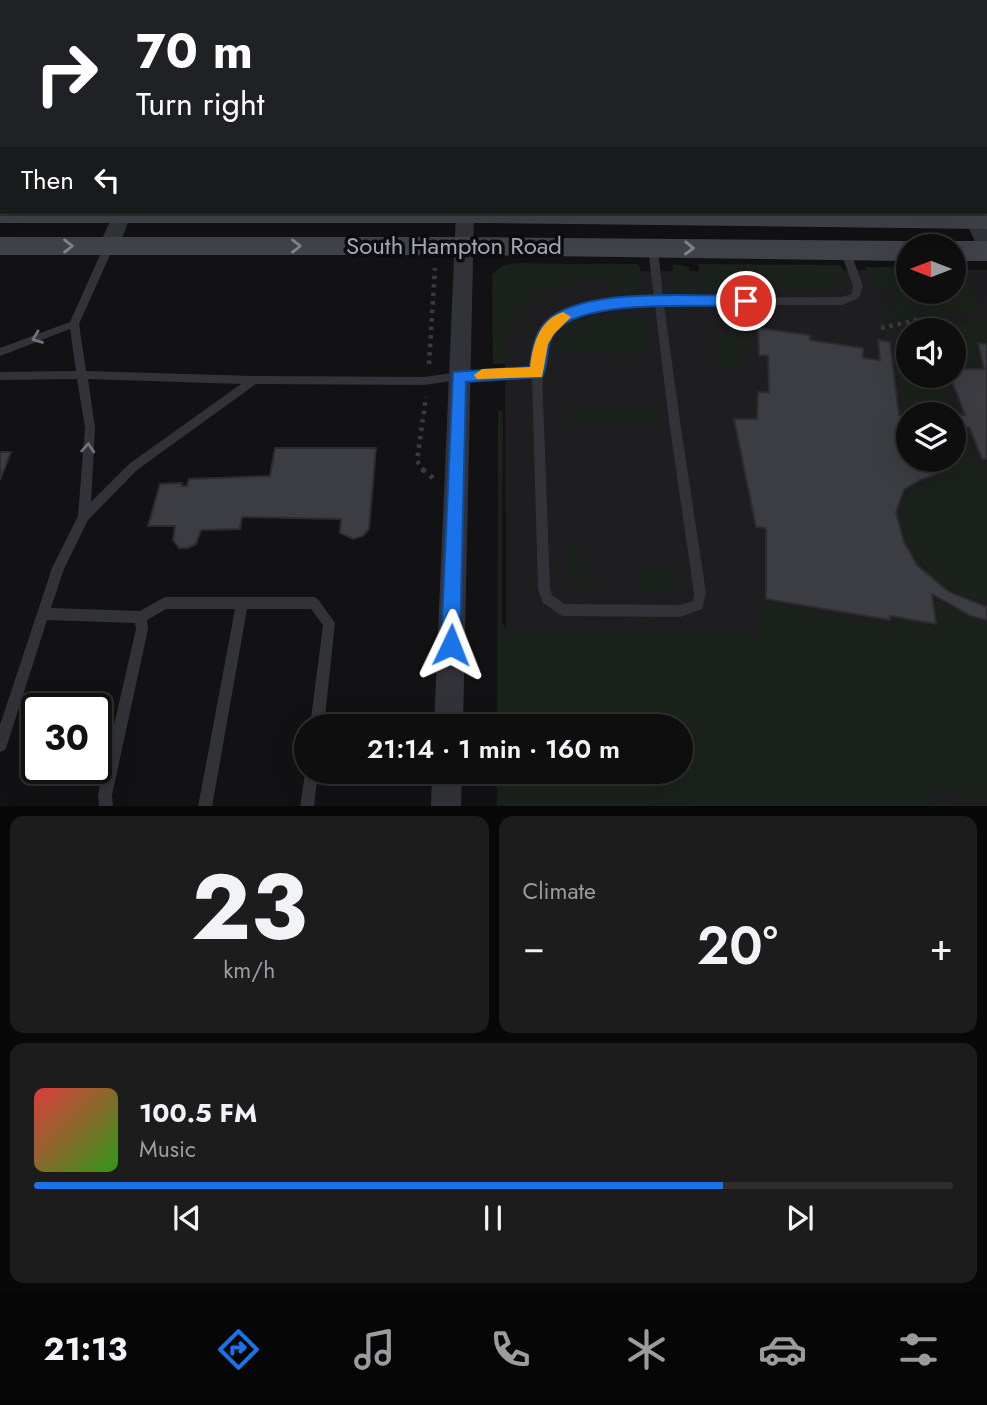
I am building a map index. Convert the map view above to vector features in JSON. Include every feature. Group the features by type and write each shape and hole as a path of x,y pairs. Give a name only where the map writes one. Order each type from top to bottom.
{"main road":[{"name":"South Hampton Road","path":"593,214 977,217"},
{"name":"South Hampton Road","path":"0,246 896,250"},
{"path":"966,250 987,249"}],"street":[{"path":"109,246 122,214"},
{"path":"448,714 465,214"},
{"path":"977,217 987,249"},
{"path":"446,806 447,784"}],"lane":[{"path":"84,516 90,428 74,324 109,246"},
{"path":"653,248 659,302 700,593 698,605 680,611 562,610 547,599 544,589 537,372 540,344 556,321 582,310 607,304 659,302 850,300 856,296 858,286 845,250"},
{"path":"0,352 74,324"},
{"path":"0,376 428,381 459,376 537,372"},
{"path":"0,745 58,568 84,516 133,467 254,380"},
{"path":"43,614 141,617 165,603 314,603 329,623 318,714"},
{"path":"205,806 242,603"},
{"path":"106,806 105,795 142,629 141,617"},
{"path":"307,806 310,784"}],"path":[{"path":"432,492 433,478 419,467 417,461 428,381 436,270 433,264"},
{"path":"881,328 896,325"}],"shaded area":[{"path":"637,264 642,285 629,294 614,294 611,279 591,281 553,291 537,299 524,310 514,325 507,342 505,364 493,364 492,274 504,265"},
{"path":"673,264 689,267 694,293 674,280"},
{"path":"698,264 840,265 848,278 839,288 703,293"},
{"path":"865,267 895,267 896,304 911,304 916,317 896,318 896,321 887,323 882,310 897,309 888,287 873,287"},
{"path":"896,270 896,304 966,304 966,270 987,270 987,806 506,806 619,784 693,784 693,714 506,714 505,272"},
{"path":"966,283 981,315 924,316 920,304 966,304"},
{"path":"601,315 626,316 643,322 648,326 649,348 635,353 554,352 564,331 578,322"},
{"path":"966,321 987,321 987,341 974,340 978,366 966,366"},
{"path":"890,329 896,329 896,367"},
{"path":"746,332 750,350 748,359 739,366 721,369 713,334"},
{"path":"899,388 944,388 949,402 901,402"},
{"path":"645,406 657,412 662,424 562,425 562,416 566,411 579,407"},
{"path":"498,411 503,411 502,622 509,633 762,634 757,601 896,627 896,621 939,629 935,599 969,619 987,623 987,799 930,791 933,801 977,806 497,806 497,784 693,784 693,714 497,714"},
{"path":"966,432 979,465 987,465 987,604 960,593 926,568 910,544 904,525 903,507 912,489 948,474 947,472 966,472"},
{"path":"570,547 575,550 578,568 590,568 593,591 585,590 574,583 568,558"},
{"path":"672,568 686,577 682,583 667,591 642,593 639,570"}],"building":[{"path":"758,328 810,335 810,340 863,348 863,358 880,360 878,340 890,342 897,402 896,472 942,472 920,480 904,490 896,512 904,542 917,565 949,592 987,607 987,620 971,616 932,594 936,624 890,616 890,620 766,599 766,528 756,527 734,419 757,419 758,392 769,393 768,356 759,355"},
{"path":"978,343 987,344 987,459 982,459 969,427 966,427 966,402 960,402 955,388 966,388 966,369 984,369"},
{"path":"275,448 376,448 369,529 363,536 353,539 340,533 341,519 242,517 240,529 201,530 196,544 179,548 173,540 175,526 148,526 160,484 182,483 181,486 187,486 189,479 270,476"},
{"path":"0,452 11,452 0,480"}],"slow traffic":[{"path":"482,375 537,372 540,344 548,330 563,317"}],"route":[{"path":"451,645 459,376 537,372 540,344 548,330 556,321 582,310 625,302 746,301"}]}
